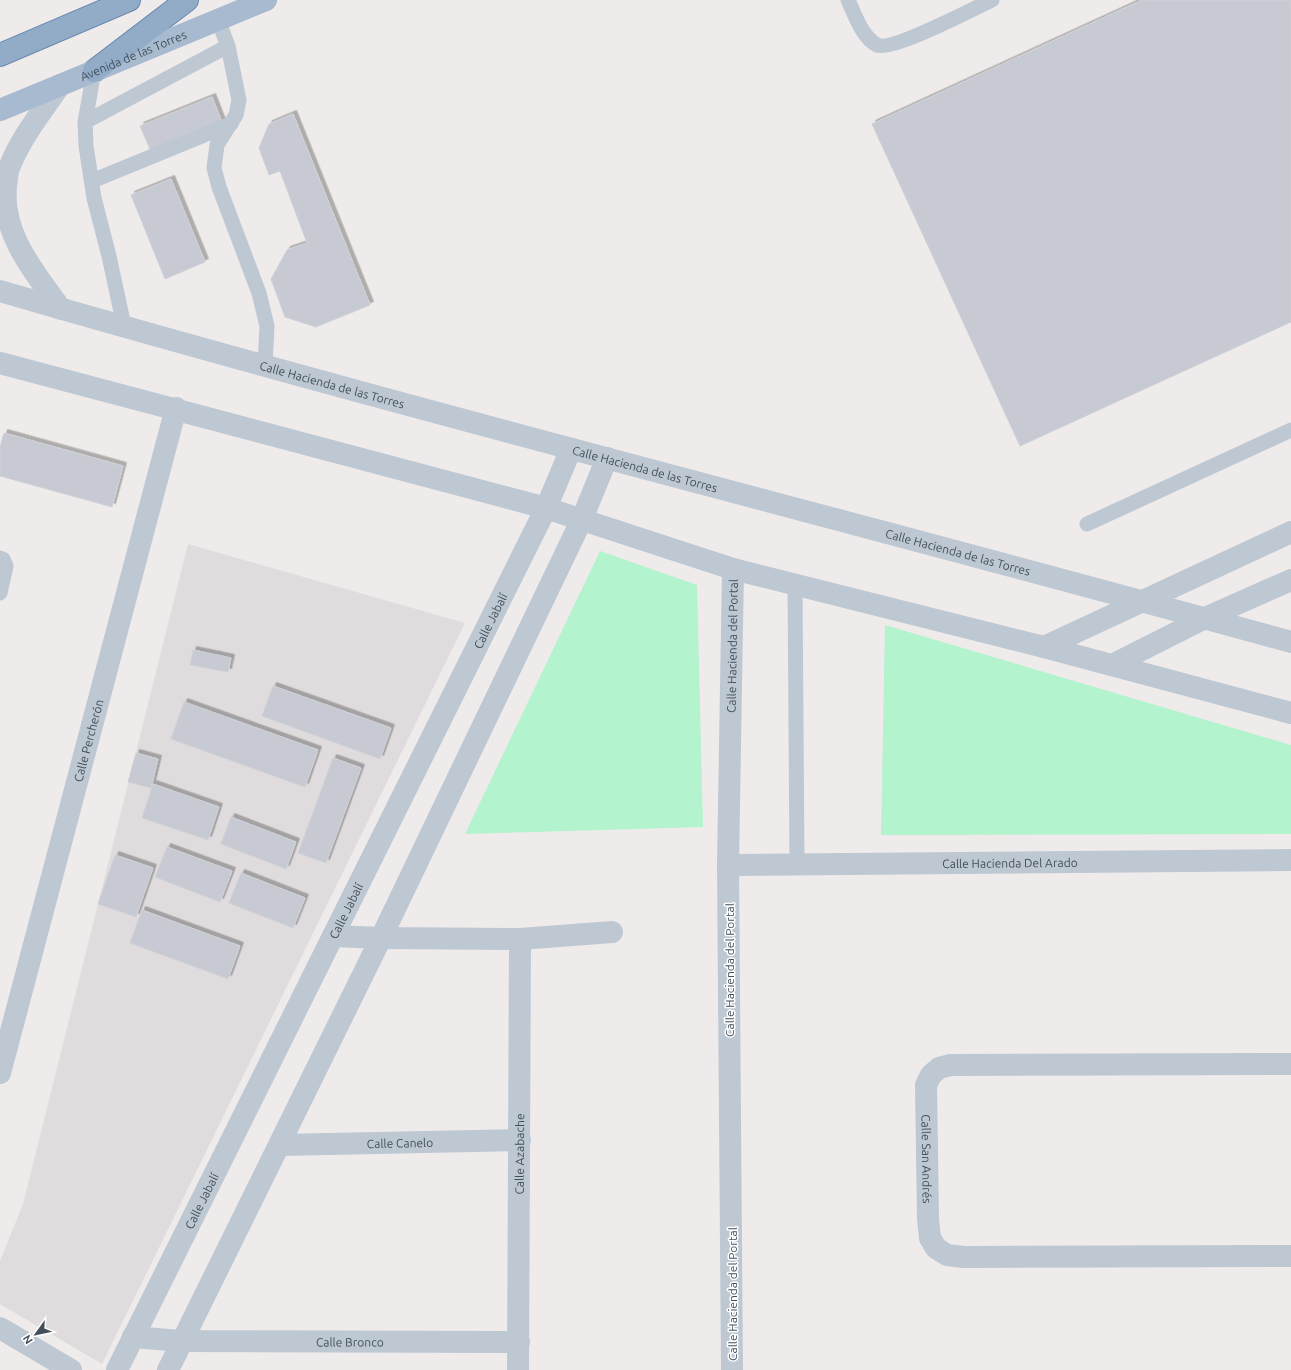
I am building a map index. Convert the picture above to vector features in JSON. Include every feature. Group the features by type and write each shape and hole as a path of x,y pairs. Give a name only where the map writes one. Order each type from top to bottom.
{"highway":[{"path":"0,55 129,0"},
{"path":"94,71 186,0"}],"main road":[{"name":"Avenida de las Torres","path":"0,110 266,0"}],"street":[{"path":"60,85 22,139 8,170 5,198 10,226 26,261 61,309"},
{"name":"Calle Hacienda de las Torres","path":"0,291 571,450 607,458 1291,642"},
{"path":"0,363 176,408 546,508 733,569 1044,647 1291,713"},
{"name":"Calle Percherón","path":"0,1072 176,408"},
{"name":"Calle Jabalí","path":"117,1370 546,508 571,450"},
{"path":"168,1370 381,938 582,519 607,458"},
{"path":"1044,647 1144,602 1291,532"},
{"name":"Calle Hacienda del Portal","path":"732,1370 728,865 733,569"},
{"path":"1112,665 1204,618 1291,580"},
{"name":"Calle Hacienda Del Arado","path":"728,865 1291,860"},
{"path":"333,936 381,938 520,939 612,932"},
{"name":"Calle Azabache","path":"518,1370 520,939"},
{"name":"Calle San Andrés","path":"1291,1064 951,1065 939,1068 931,1075 926,1085 928,1219 930,1238 936,1248 947,1255 964,1257 1291,1256"},
{"name":"Calle Canelo","path":"280,1145 520,1140"},
{"path":"0,1328 71,1370"},
{"name":"Calle Bronco","path":"133,1337 181,1342 519,1342"}],"lane":[{"path":"848,0 870,40 879,46 889,46 912,38 992,0"},
{"path":"218,20 228,46 238,100 236,115 217,145 214,168 219,187 259,293 266,326 265,365"},
{"path":"85,122 228,46"},
{"path":"94,71 85,122 86,146 94,198 112,269 124,326"},
{"path":"92,181 231,124"},
{"path":"1087,524 1291,430"},
{"path":"0,558 3,559 6,566 0,593"},
{"path":"796,585 797,864"}],"shaded area":[{"path":"188,544 465,623 102,1364 0,1304 0,1261 23,1204"}],"green space":[{"path":"600,551 697,585 703,827 465,834"},
{"path":"885,625 1291,745 1291,834 881,835"}],"building":[{"path":"1142,0 1291,0 1291,322 1020,446 872,124"},
{"path":"212,97 223,125 152,154 140,126"},
{"path":"293,114 370,305 316,327 285,317 271,279 287,250 307,243 280,171 269,175 259,148 269,124"},
{"path":"171,179 205,262 165,279 131,195"},
{"path":"4,433 123,466 112,507 0,476 0,447"},
{"path":"193,650 231,658 228,672 190,665"},
{"path":"273,686 391,728 380,759 262,716"},
{"path":"184,702 318,750 305,787 171,739"},
{"path":"136,753 158,759 151,788 128,782"},
{"path":"333,758 361,768 326,863 298,853"},
{"path":"153,784 219,807 208,840 142,818"},
{"path":"231,817 296,842 286,869 221,844"},
{"path":"167,847 232,871 220,902 155,877"},
{"path":"115,855 153,868 136,917 98,904"},
{"path":"241,873 305,898 293,928 229,903"},
{"path":"142,910 240,946 228,979 130,943"}]}
